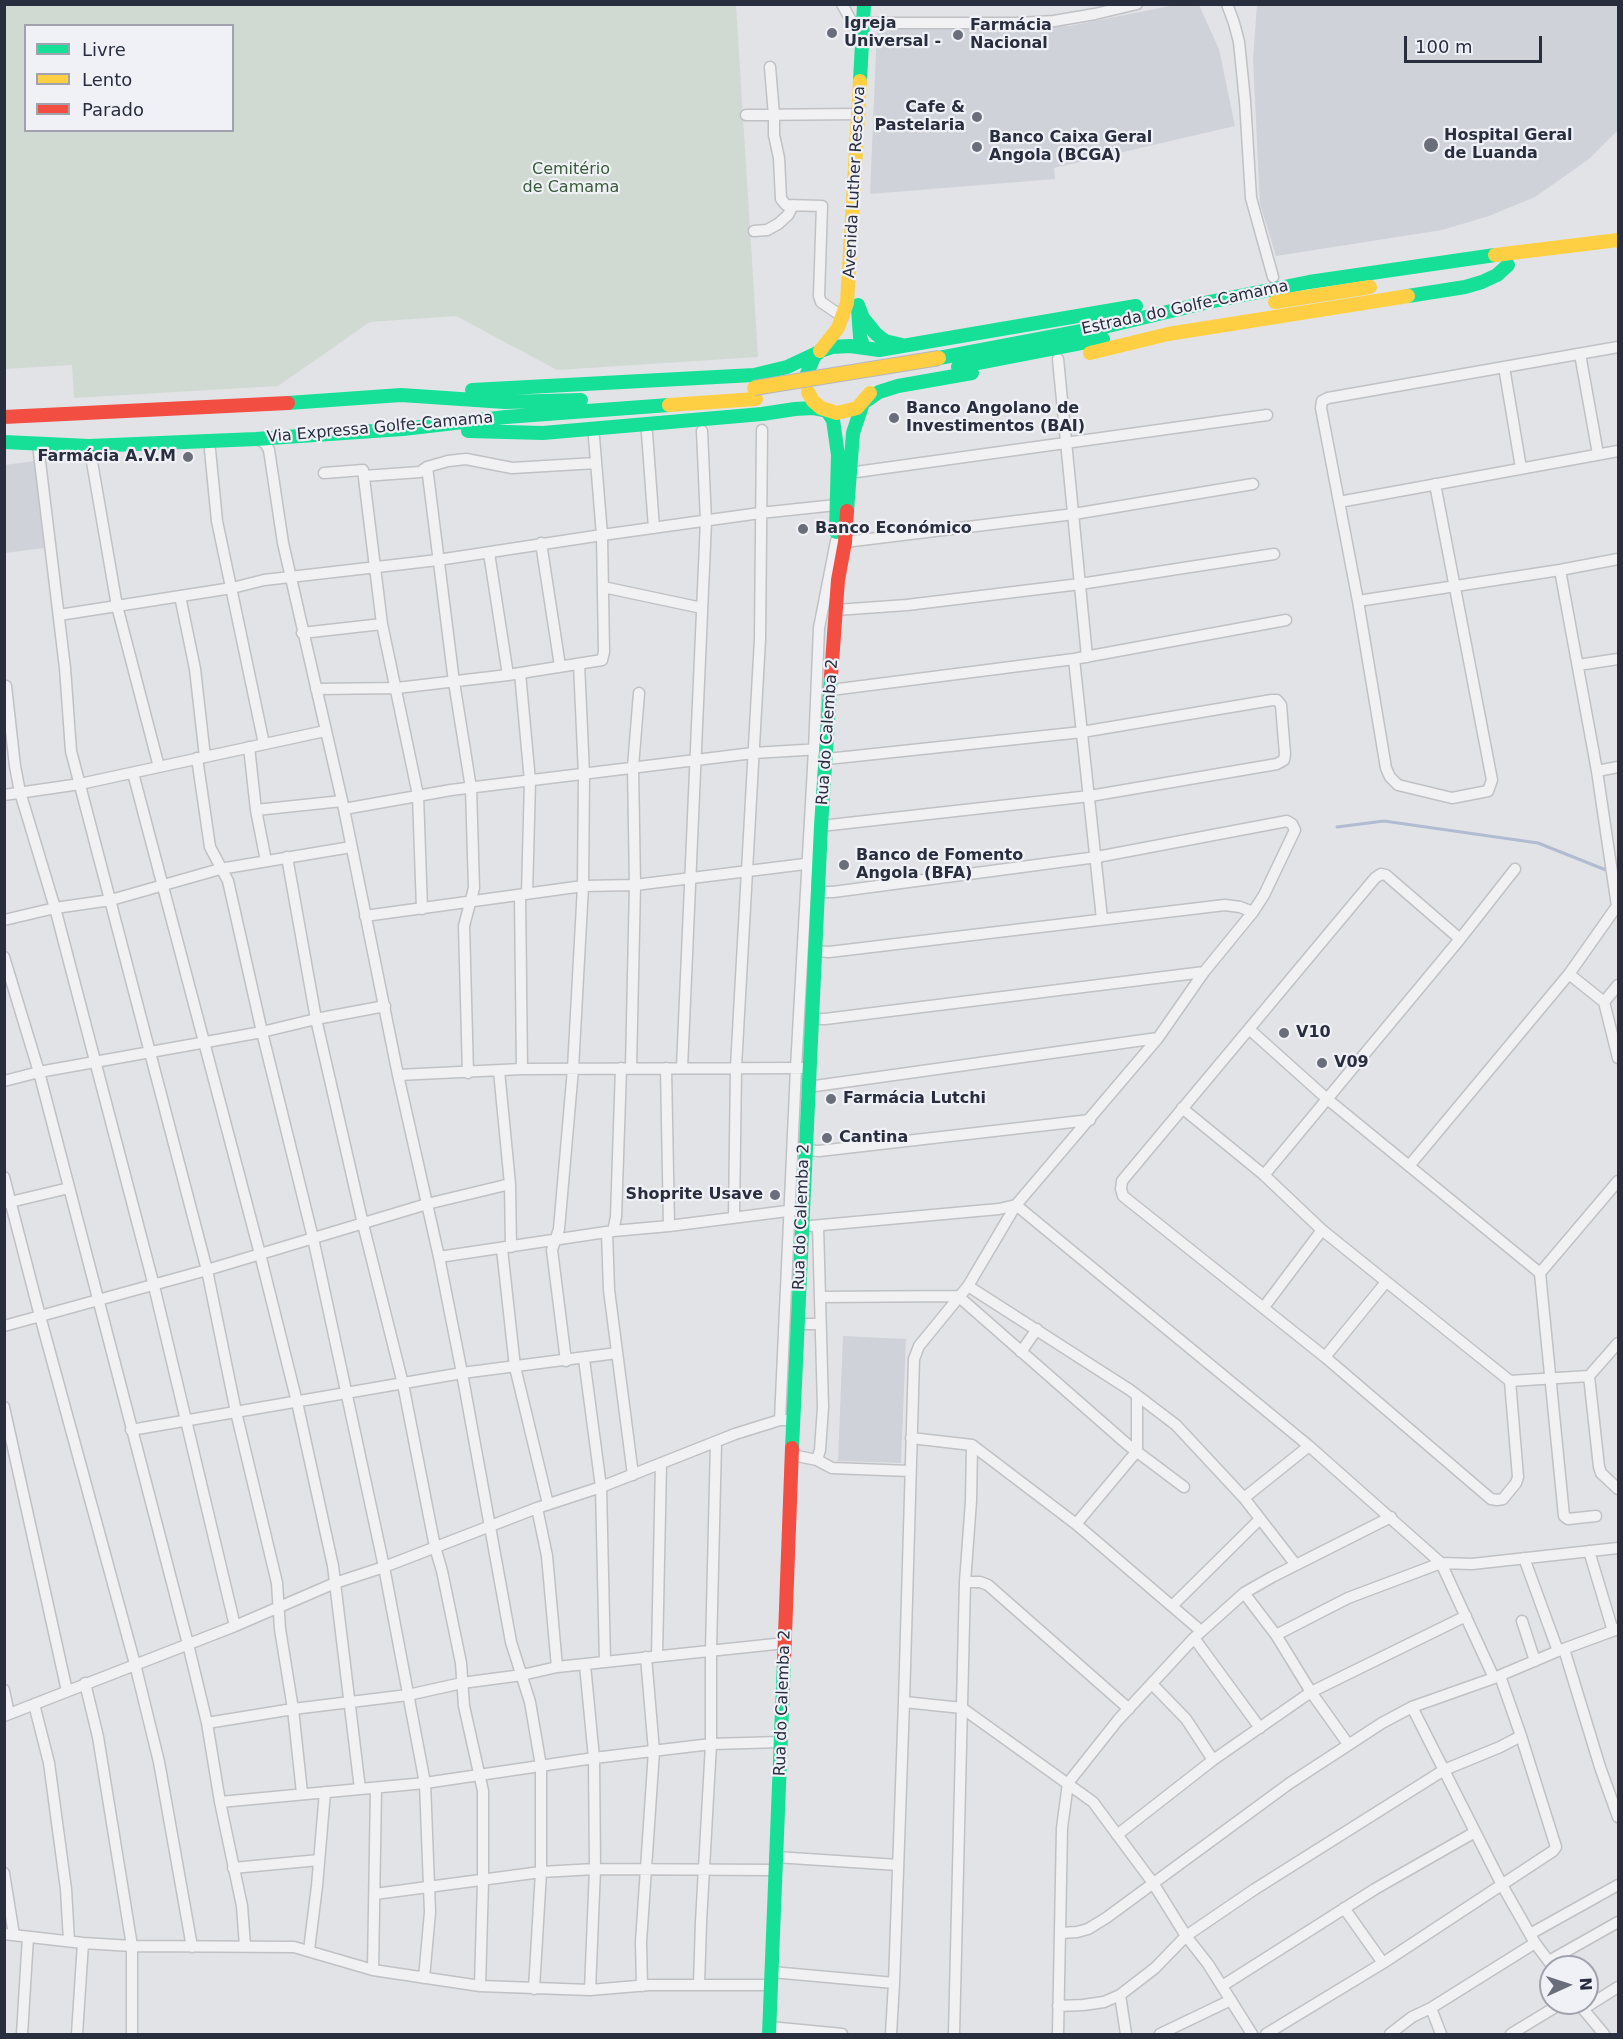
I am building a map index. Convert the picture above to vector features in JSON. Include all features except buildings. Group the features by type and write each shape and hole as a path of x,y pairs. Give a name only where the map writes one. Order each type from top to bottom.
{"main road":[{"name":"Avenida Luther Rescova","path":"806,376 811,362 832,337 843,318 849,287 864,4"},
{"name":"Avenida Luther Rescova","path":"870,367 858,327 858,305 872,4"},
{"name":"Estrada do Golfe-Camama","path":"940,364 1209,302 1309,282 1618,240"},
{"name":"Estrada do Golfe-Camama","path":"755,394 940,364 1060,349 1283,300 1508,265 1618,252"},
{"path":"403,429 543,433 762,414 795,409 813,408 847,412 879,392 898,386 1058,359 1168,334 1465,287 1489,278 1508,265"},
{"path":"400,395 505,387 754,375 788,367 820,351 837,346 879,350 908,346 1121,309 1272,272 1309,282"},
{"path":"858,305 863,318 876,334 885,341 908,346"},
{"path":"840,542 852,433 863,403 870,393 872,382"},
{"path":"808,392 813,401 827,411 833,420 838,455 836,505 840,542"},
{"name":"Via Expressa Golfe-Camama","path":"4,417 400,395 505,402 755,394"},
{"name":"Via Expressa Golfe-Camama","path":"4,442 88,446 256,439 403,429 755,394"},
{"name":"Rua do Calemba 2","path":"770,2031 792,1455 787,1420 797,1324 801,1226 796,1210 805,1150 808,1087 802,1068 812,1019 818,892 814,863 821,825 823,752 831,690 840,542"}],"street":[{"path":"842,4 862,42"},
{"path":"871,23 1017,23 1085,16 1137,4"},
{"path":"1227,4 1239,42 1251,198 1272,272"},
{"path":"770,67 774,135 779,158 782,200 786,205 819,205 823,208 819,297 821,302 843,318"},
{"path":"746,116 859,114"},
{"path":"753,231 767,230 778,224 788,215 793,205"},
{"path":"1435,484 1492,780 1488,791 1452,798 1398,785 1390,777 1386,768 1322,401 1328,398 1618,347"},
{"path":"1580,354 1598,454"},
{"path":"1058,359 1087,657"},
{"path":"1504,367 1521,468"},
{"path":"849,473 1267,415"},
{"path":"734,1217 736,1067 760,639 762,430"},
{"path":"682,1068 706,521 702,431"},
{"path":"647,433 654,528"},
{"path":"268,450 270,442 276,437"},
{"path":"316,689 397,688 508,675 602,660 604,652 602,535 594,437"},
{"path":"256,439 265,443 268,450 283,543 302,633 343,805 398,1075 439,1257 511,1642 530,1702 541,1766 541,1872 534,1989"},
{"path":"38,445 59,615 71,752 207,1270 236,1412 277,1583 280,1629 293,1709 302,1794"},
{"path":"210,450 217,521 264,744"},
{"path":"1340,501 1618,451"},
{"path":"364,476 420,472 427,467 466,459 496,467 512,468 596,463"},
{"path":"92,462 117,606 159,767"},
{"path":"427,467 454,682 471,788 474,888 464,926 468,1073"},
{"path":"324,473 363,470 382,624 418,795 422,909"},
{"path":"4,1690 7,1715 235,1626 335,1583 384,1567 542,1506 601,1487 716,1442 787,1420 802,1068 823,752 819,628 840,542 1074,514 1253,484"},
{"path":"59,615 232,588 264,580 438,560 541,543 836,505"},
{"path":"541,543 560,666"},
{"path":"489,553 508,675"},
{"path":"836,610 907,605 1080,584 1274,554"},
{"path":"1358,601 1618,559"},
{"path":"1409,1166 1569,974 1618,907 1597,771 1560,570"},
{"path":"603,587 702,608"},
{"path":"180,596 195,669 210,847 228,881 262,1032 313,1238 384,1567 425,1783 430,1912 424,1978"},
{"path":"831,690 1087,657 1286,620"},
{"path":"302,633 382,624"},
{"path":"1074,659 1102,920"},
{"path":"1578,665 1618,659"},
{"path":"566,1361 552,1250 559,1229 573,1070 583,886 584,774 579,664"},
{"path":"520,673 530,781 523,895 522,1069"},
{"path":"6,686 20,792 55,908 154,1286 235,1626"},
{"path":"633,1475 609,1290 610,1232 616,1217 626,1068 635,885 633,767 639,693"},
{"path":"256,810 343,805 753,753 823,752 1082,732 1272,700 1277,700 1281,705 1285,754 1284,760 1277,764 1090,796 821,825"},
{"path":"4,795 80,784 325,731"},
{"path":"249,747 256,810 266,861"},
{"path":"1597,771 1618,767"},
{"path":"133,773 205,1042 297,1402 335,1583 360,1789"},
{"path":"818,892 833,892 1097,857 1287,821 1295,830 1253,912 1204,972 1158,1038 1016,1205 968,1286 919,1346 914,1359 891,2034"},
{"path":"4,920 55,908 111,900 220,869 351,847"},
{"path":"287,857 316,1018 363,1224 403,1384 435,1547 461,1663 464,1706 483,1791 480,1986"},
{"path":"365,916 583,886 635,885 814,863"},
{"path":"1264,1175 1460,939 1515,869"},
{"path":"1460,939 1386,875 1381,874 1375,878 1122,1181 1120,1189 1123,1196 1325,1357 1491,1499 1497,1500 1503,1499 1518,1477 1510,1381"},
{"path":"815,951 829,952 1224,905 1240,907 1253,912"},
{"path":"4,957 39,1072 188,1644 207,1723 220,1802 242,1906 245,1946"},
{"path":"812,1019 1204,972"},
{"path":"1569,974 1604,1002 1618,1058"},
{"path":"1604,1002 1618,985"},
{"path":"4,1082 39,1072 262,1032 316,1018 385,1006"},
{"path":"1249,1029 1326,1098 1540,1273 1564,1516 1568,1519 1596,1516"},
{"path":"808,1087 1158,1038"},
{"path":"666,1068 669,1226"},
{"path":"398,1075 522,1069 802,1068"},
{"path":"500,1071 510,1184 507,1248 515,1367 542,1506 557,1667"},
{"path":"1182,1108 1264,1175 1322,1230 1510,1381 1589,1376 1618,1343"},
{"path":"805,1150 1090,1120"},
{"path":"4,1177 8,1203 135,1664 159,1762 192,1947"},
{"path":"1540,1273 1618,1181"},
{"path":"4,1326 154,1286 427,1204 510,1184"},
{"path":"8,1203 69,1188"},
{"path":"801,1226 999,1209 1016,1205"},
{"path":"1016,1205 1309,1446 1441,1563 1497,1677 1521,1736 1556,1847 1383,1963 1266,2034"},
{"path":"439,1257 610,1232 796,1210"},
{"path":"817,1460 820,1450 823,1407 818,1226"},
{"path":"1264,1307 1322,1230"},
{"path":"1325,1357 1386,1282"},
{"path":"968,1286 1037,1329 1176,1425 1244,1498 1296,1565"},
{"path":"820,1297 958,1296 1137,1451 1185,1487"},
{"path":"797,1324 820,1324"},
{"path":"1021,1352 1037,1329"},
{"path":"131,1430 462,1373 617,1353"},
{"path":"584,1359 601,1487 605,1662"},
{"path":"1589,1376 1599,1467 1601,1473 1618,1489"},
{"path":"1076,1524 1137,1451 1137,1396"},
{"path":"4,1407 67,1691"},
{"path":"911,1438 972,1444 1076,1524 1173,1605 1198,1634 1260,1728"},
{"path":"699,1985 711,1744 716,1442"},
{"path":"954,2034 965,1582 971,1501 972,1444"},
{"path":"1244,1498 1309,1446"},
{"path":"792,1455 817,1460 832,1468 909,1471"},
{"path":"642,1986 641,1942 654,1751 652,1657 661,1464"},
{"path":"1058,2034 1062,1828 1068,1783 1129,1709 1198,1634 1244,1593 1391,1517"},
{"path":"1173,1605 1260,1519"},
{"path":"1276,1635 1348,1598 1441,1563 1472,1564 1618,1548"},
{"path":"1060,1933 1088,1929 1225,1829 1348,1744 1412,1707 1497,1677 1616,1630 1589,1551"},
{"path":"1524,1558 1562,1650 1618,1817"},
{"path":"965,1582 980,1582 988,1585 1129,1709"},
{"path":"1244,1593 1276,1635 1311,1692 1348,1744"},
{"path":"1117,1836 1213,1760 1311,1692 1466,1616"},
{"path":"1522,1621 1535,1661"},
{"path":"207,1723 293,1709 408,1695 462,1683 522,1675 557,1667 785,1642"},
{"path":"585,1665 594,1758 595,1869 590,1990"},
{"path":"85,1683 98,1737 132,1946 132,2034"},
{"path":"1152,1684 1186,1719 1213,1760"},
{"path":"904,1702 962,1708 1093,1802 1153,1883 1252,2034"},
{"path":"34,1704 49,1763 66,1889 69,1941"},
{"path":"1412,1707 1502,1885 1532,1938 1544,1955"},
{"path":"1058,2006 1083,2006 1104,2002 1120,1995 1155,1968 1186,1936 1255,1889 1444,1770 1521,1736"},
{"path":"220,1802 425,1783 594,1758 711,1744 781,1742"},
{"path":"373,1970 376,1788"},
{"path":"309,1950 325,1792"},
{"path":"1222,1986 1344,1908 1475,1832"},
{"path":"233,1868 319,1860"},
{"path":"375,1894 541,1872 595,1869 704,1868 776,1864 898,1865"},
{"path":"4,1873 9,1935 132,1946 294,1947 373,1970 480,1986 534,1989 590,1990 699,1985 772,1978 894,1983"},
{"path":"1390,2034 1532,1938 1618,1885"},
{"path":"1344,1908 1383,1963"},
{"path":"1565,1955 1618,1922"},
{"path":"22,2034 28,1937"},
{"path":"77,2034 83,1943"},
{"path":"1599,1997 1618,1988"},
{"path":"1120,1995 1126,2034"},
{"path":"1160,2034 1179,2031 1230,2000"},
{"path":"1431,2008 1441,2034"},
{"path":"1511,2034 1542,2015"},
{"path":"1588,2015 1604,2034"},
{"path":"770,2031 842,2034"}],"shaded area":[{"path":"1175,5 1199,5 1219,49 1235,126 1054,168 1055,179 870,194 877,28 1069,26"},
{"name":"Hospital Geral de Luanda","path":"1257,5 1618,5 1618,130 1589,159 1535,197 1489,216 1442,230 1276,256 1260,204 1253,59"},
{"path":"35,461 44,548 5,553 4,465"},
{"path":"843,1336 906,1339 901,1463 838,1461"}],"green space":[{"name":"Cemitério de Camama","path":"5,5 736,5 758,357 557,370 456,316 370,322 278,386 74,398 72,365 5,369"}],"waterway":[{"path":"1337,827 1384,821 1538,843 1606,870"}],"traffic: fast":[{"path":"860,81 864,4"},
{"path":"939,358 1108,326 1209,302 1309,282 1495,255"},
{"path":"1408,296 1482,282 1497,275 1508,265"},
{"path":"858,305 863,318 876,334 885,341 902,345"},
{"path":"806,376 814,357 820,351 832,347 850,346 879,350 1136,306"},
{"path":"858,309 860,337 864,348"},
{"path":"958,367 1103,339"},
{"path":"472,390 754,375 787,367 819,352"},
{"path":"863,403 879,392 898,386 972,373"},
{"path":"288,403 401,395 505,402 581,400"},
{"path":"847,511 853,433 863,403"},
{"path":"4,442 89,446 256,439 403,429 506,417 669,405"},
{"path":"468,431 543,433 762,414 795,409 813,408 827,411"},
{"path":"827,411 833,420 838,455 836,532"},
{"path":"792,1448 821,826 831,676"},
{"path":"769,2034 784,1661"}],"traffic: slow":[{"path":"820,351 838,328 847,303 860,81"},
{"path":"1495,255 1618,240"},
{"path":"1275,302 1370,287"},
{"path":"1090,353 1168,334 1408,296"},
{"path":"754,388 939,358"},
{"path":"808,392 821,408 837,413 857,408 870,393"},
{"path":"669,405 756,399"}],"traffic: jam":[{"path":"4,417 288,403"},
{"path":"831,676 838,580 845,542 847,511"},
{"path":"784,1661 792,1448"}],"place":[{"name":"Igreja Universal -","path":"832,33"},
{"name":"Farmácia Nacional","path":"958,35"},
{"name":"Cafe & Pastelaria","path":"977,117"},
{"name":"Hospital Geral de Luanda","path":"1431,145"},
{"name":"Banco Caixa Geral Angola (BCGA)","path":"977,147"},
{"name":"Banco Angolano de Investimentos (BAI)","path":"894,418"},
{"name":"Farmácia A.V.M","path":"188,457"},
{"name":"Banco Económico","path":"803,529"},
{"name":"Banco de Fomento Angola (BFA)","path":"844,865"},
{"name":"V10","path":"1284,1033"},
{"name":"V09","path":"1322,1063"},
{"name":"Farmácia Lutchi","path":"831,1099"},
{"name":"Cantina","path":"827,1138"},
{"name":"Shoprite Usave","path":"775,1195"}]}
